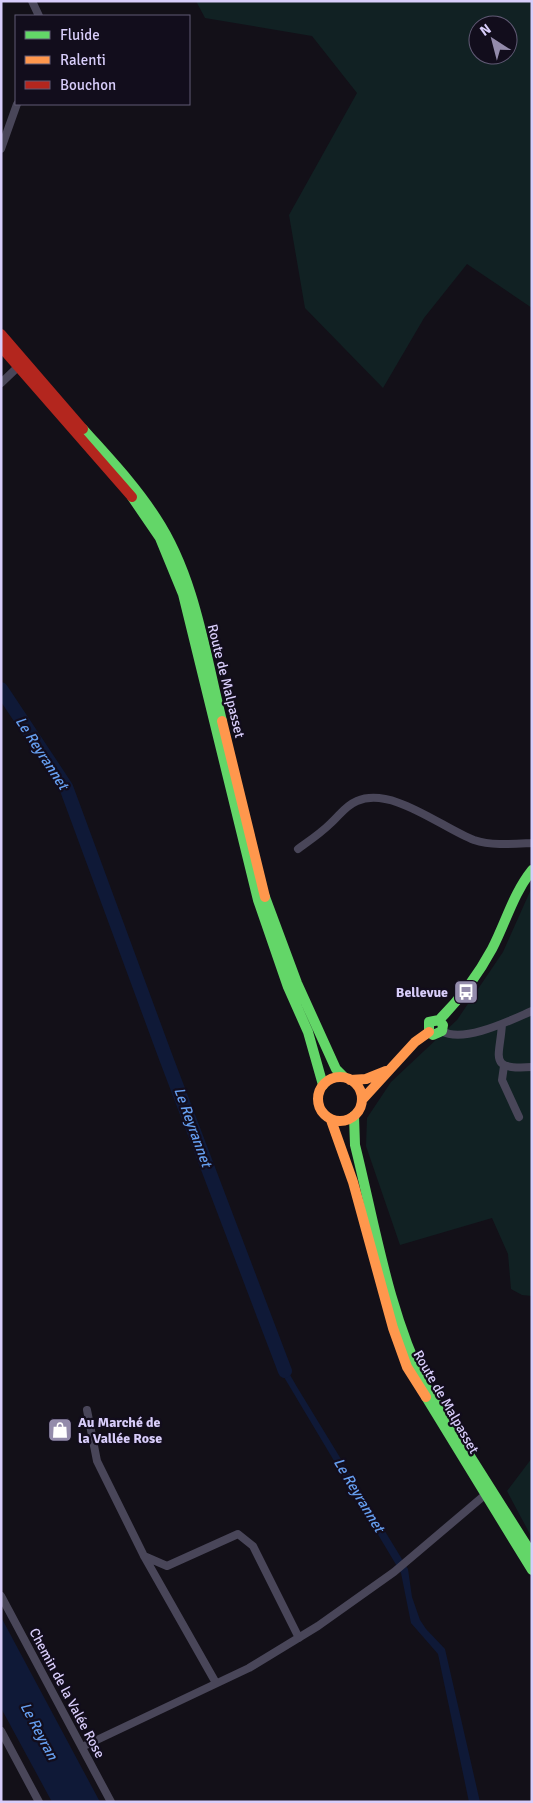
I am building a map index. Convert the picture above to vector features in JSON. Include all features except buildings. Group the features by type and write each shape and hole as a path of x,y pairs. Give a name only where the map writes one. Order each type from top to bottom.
{"main road":[{"name":"Route de Malpasset","path":"1,334 20,364 129,493 151,523 170,560 183,594 258,900 288,987 308,1032 323,1085"},
{"name":"Route de Malpasset","path":"1,348 20,364 135,488 157,519 176,556 190,592 265,896 297,983 336,1069 347,1078"},
{"path":"429,1032 429,1022 439,1020 473,981 492,948 515,896 532,870"},
{"path":"429,1032 433,1035 442,1031 443,1025 439,1020"},
{"path":"362,1100 415,1042 429,1032"},
{"path":"347,1078 361,1092 360,1109 354,1116 346,1120 332,1120 322,1113 319,1106 318,1099 323,1085 336,1077 366,1079 392,1068"},
{"name":"Route de Malpasset","path":"354,1116 355,1145 370,1197 399,1324 414,1362 425,1385 532,1554"},
{"name":"Route de Malpasset","path":"332,1120 353,1182 395,1335 407,1367 532,1570"}],"street":[{"path":"32,1 39,15"},
{"path":"1,149 17,105"},
{"path":"1,383 20,364"},
{"path":"298,850 320,833 345,808 359,800 375,797 420,812 475,840 506,845 532,843"},
{"path":"442,1031 448,1035 460,1036 502,1024 532,1011"},
{"path":"502,1024 498,1056 504,1066 502,1080 518,1117"},
{"path":"504,1066 511,1068 532,1067"},
{"path":"86,1410 97,1461 144,1556 216,1683"},
{"path":"82,1748 249,1668 299,1638 394,1572 486,1494"},
{"path":"144,1556 167,1566 238,1534 253,1546 299,1638"},
{"name":"Chemin de la Valée Rose","path":"1,1596 111,1802"},
{"path":"1,1731 38,1802"}],"shaded area":[{"path":"196,1 532,1 532,308 467,264 424,318 383,388 305,308 289,215 357,93 312,36 205,18"},
{"path":"532,887 532,1296 522,1295 511,1289 508,1254 492,1218 400,1245 366,1146 367,1118 391,1082 457,1020 503,952"},
{"path":"532,1458 532,1538 507,1491"}],"water":[{"name":"Le Reyrannet","path":"281,1355 282,1361 297,1387 408,1569 412,1597 420,1620 445,1649 480,1802 469,1802 438,1654 411,1623 401,1573 278,1367 276,1356"},
{"name":"Le Reyran","path":"1,1617 100,1802 52,1802 1,1708"}],"waterway":[{"name":"Le Reyrannet","path":"1,689 66,787 166,1058 285,1371"}],"traffic: fast":[{"path":"83,429 139,494 169,541 190,590 222,721"},
{"path":"132,497 160,538 183,594 258,900 288,987 308,1032 323,1085"},
{"path":"439,1020 454,1004 481,968 492,949 515,898 532,870"},
{"path":"265,897 297,983 336,1069 344,1077"},
{"path":"429,1032 433,1035 442,1031 443,1025 439,1020"},
{"path":"429,1032 429,1022 439,1020"},
{"path":"354,1116 355,1145 376,1237 392,1298 412,1357 425,1385 532,1554"},
{"path":"426,1397 532,1570"}],"traffic: slow":[{"path":"222,721 265,897"},
{"path":"362,1100 415,1042 429,1032"},
{"path":"350,1080 366,1079 386,1071"},
{"path":"336,1077 344,1077 356,1083 362,1099 356,1115 344,1121 336,1121 324,1115 318,1103 318,1095 324,1083 336,1077"},
{"path":"331,1120 353,1182 393,1328 407,1367 426,1397"}],"traffic: jam":[{"path":"1,334 83,429"},
{"path":"1,347 132,497"}],"place":[{"name":"Bellevue","path":"466,992"},
{"name":"Au Marché de la Vallée Rose","path":"60,1430"}]}
